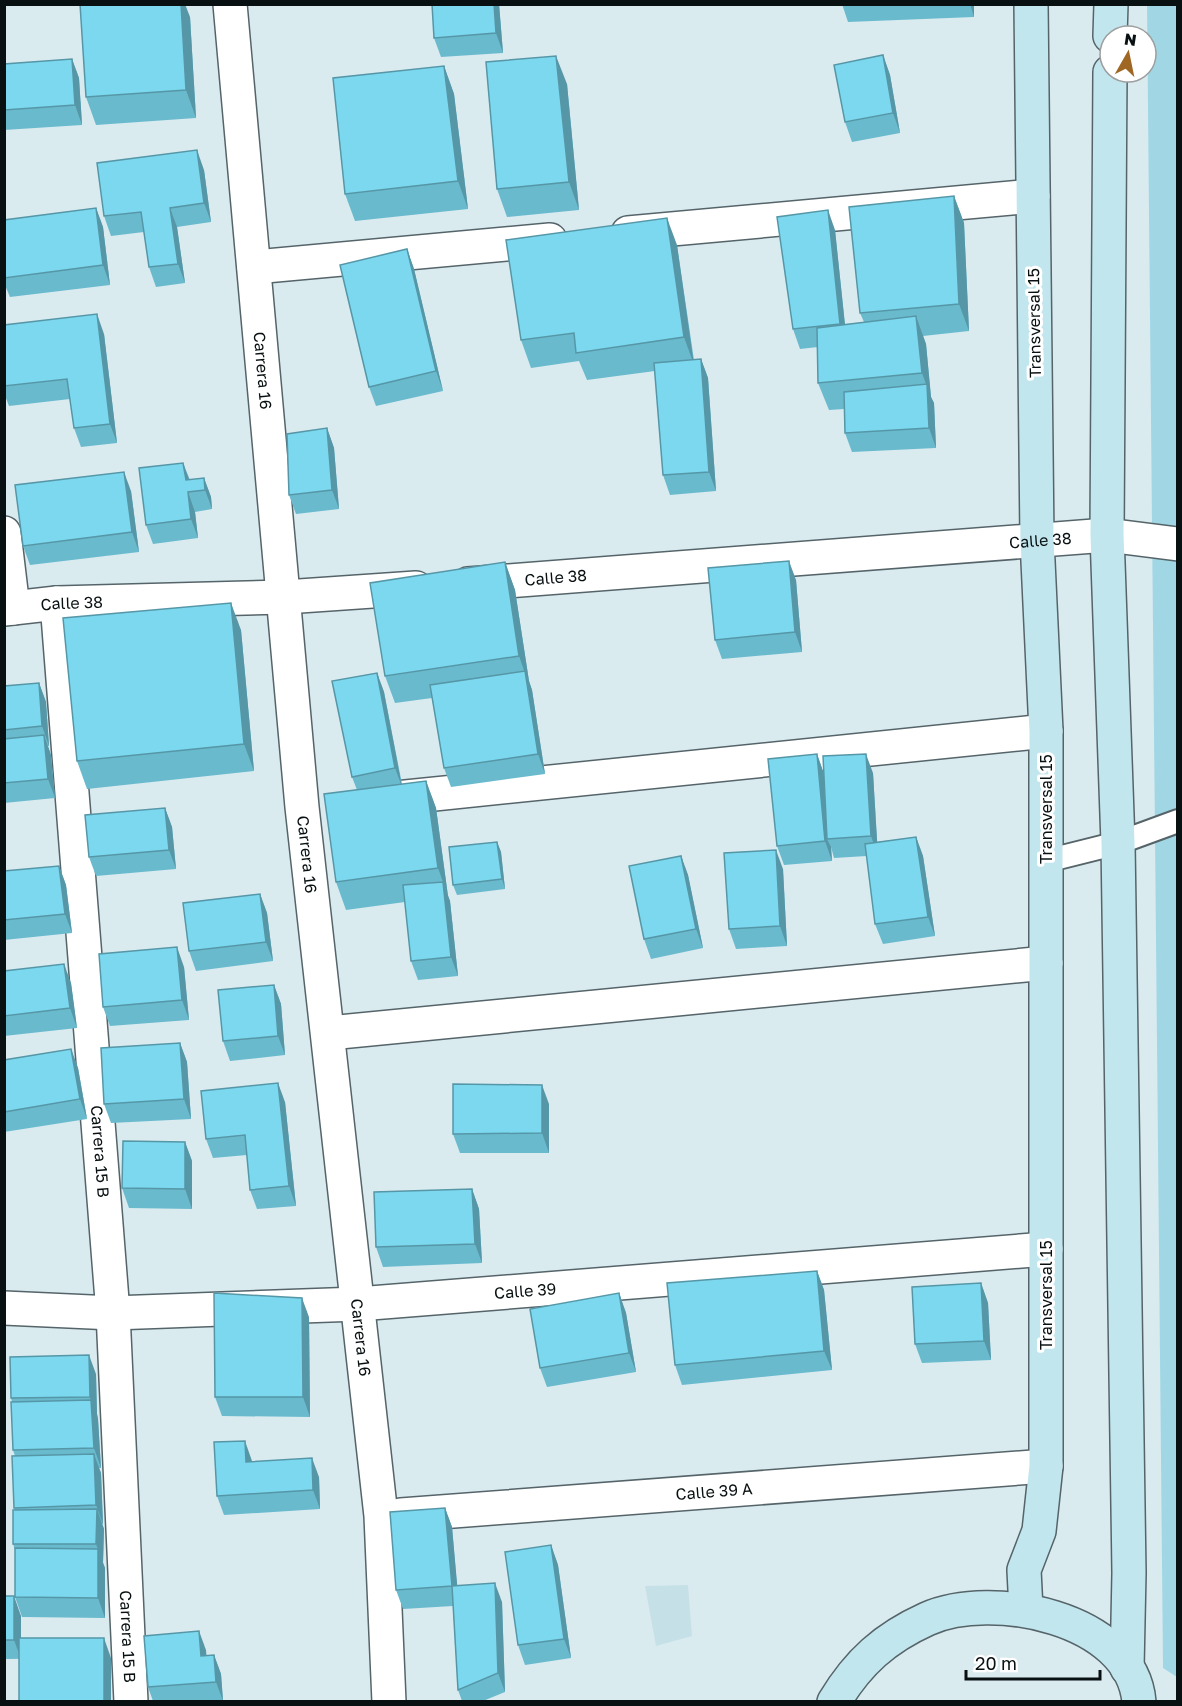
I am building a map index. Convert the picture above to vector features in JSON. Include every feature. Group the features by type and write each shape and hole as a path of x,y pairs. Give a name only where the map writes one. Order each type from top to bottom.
{"street":[{"name":"Carrera 16","path":"230,4 285,597 302,807 329,1033 381,1516 389,1701"},
{"name":"Transversal 15","path":"1026,1610 1024,1570 1039,1531 1046,1466 1046,731 1037,540 1031,4"},
{"path":"1110,4 1110,24"},
{"path":"1110,84 1107,535 1118,843 1129,1573 1127,1668 1139,1701"},
{"path":"254,267 1033,196"},
{"path":"4,533 9,608"},
{"path":"1107,535 1178,544"},
{"name":"Calle 38","path":"9,608 57,603 285,597 1107,535"},
{"name":"Carrera 15 B","path":"57,603 113,1313 131,1701"},
{"path":"302,807 1046,731"},
{"path":"329,1033 1046,963"},
{"name":"Calle 39","path":"4,1308 113,1313 358,1304 1046,1249"},
{"name":"Calle 39 A","path":"381,1516 1046,1466"},
{"path":"834,1701 850,1674 886,1641 929,1618 977,1607 1026,1610 1055,1617 1107,1646 1127,1668"}],"lane":[{"path":"1046,861 1118,843 1178,821"}],"shaded area":[{"path":"1147,5 1178,5 1177,1677 1163,1668 1148,84 1158,84 1158,24 1147,24"},
{"path":"688,1585 692,1636 656,1646 645,1586"}],"building":[{"path":"80,4 181,4 186,90 86,97"},
{"path":"432,4 494,4 496,33 434,38"},
{"path":"883,55 893,113 845,122 834,65"},
{"path":"556,56 569,182 497,189 486,62"},
{"path":"72,59 75,105 4,110 4,64"},
{"path":"444,66 458,181 345,194 333,78"},
{"path":"197,150 204,203 170,208 178,264 149,267 141,212 104,216 97,163"},
{"path":"954,196 959,304 860,313 849,207"},
{"path":"96,208 103,265 4,278 4,220"},
{"path":"828,210 840,324 793,329 777,217"},
{"path":"667,218 684,337 576,353 574,333 521,340 506,240"},
{"path":"407,249 436,371 369,387 340,265"},
{"path":"97,314 110,424 74,428 67,379 4,386 4,325"},
{"path":"916,316 922,373 818,383 817,328"},
{"path":"701,359 709,472 663,475 654,363"},
{"path":"927,384 929,428 845,433 844,392"},
{"path":"327,428 332,490 289,495 287,434"},
{"path":"183,463 186,480 204,478 205,490 188,492 191,519 146,525 139,468"},
{"path":"124,472 132,532 23,546 15,485"},
{"path":"789,561 795,632 715,640 708,568"},
{"path":"505,562 519,656 385,676 370,583"},
{"path":"231,603 244,744 77,761 63,618"},
{"path":"525,671 538,754 444,768 430,685"},
{"path":"377,673 395,768 352,777 332,681"},
{"path":"39,683 42,726 4,730 4,686"},
{"path":"44,735 48,779 4,783 4,739"},
{"path":"817,754 825,841 777,846 768,759"},
{"path":"866,754 871,836 827,839 823,756"},
{"path":"426,781 438,868 336,882 324,794"},
{"path":"165,808 169,850 89,857 85,815"},
{"path":"916,837 928,917 875,924 865,844"},
{"path":"497,842 502,879 453,885 449,847"},
{"path":"776,850 780,926 729,929 724,853"},
{"path":"681,856 696,929 644,939 629,866"},
{"path":"59,866 65,914 4,920 4,871"},
{"path":"443,882 451,957 411,961 403,885"},
{"path":"260,894 266,942 189,951 183,903"},
{"path":"177,947 182,1000 103,1007 99,954"},
{"path":"64,964 70,1008 4,1016 4,971"},
{"path":"274,985 278,1036 223,1041 218,990"},
{"path":"180,1043 184,1099 104,1104 101,1048"},
{"path":"71,1049 80,1099 4,1112 4,1060"},
{"path":"278,1083 289,1186 250,1190 245,1135 206,1139 201,1091"},
{"path":"453,1084 542,1085 542,1133 453,1134"},
{"path":"123,1141 185,1142 185,1189 122,1188"},
{"path":"472,1189 475,1244 376,1247 374,1192"},
{"path":"817,1271 824,1351 675,1365 667,1283"},
{"path":"981,1283 984,1341 915,1344 912,1287"},
{"path":"214,1293 302,1298 303,1397 215,1397"},
{"path":"619,1293 629,1353 540,1368 530,1309"},
{"path":"89,1355 90,1397 11,1398 10,1357"},
{"path":"91,1400 94,1448 13,1450 11,1402"},
{"path":"245,1441 246,1462 312,1458 313,1490 217,1496 214,1442"},
{"path":"94,1454 96,1505 14,1508 12,1456"},
{"path":"445,1508 452,1586 396,1590 390,1512"},
{"path":"97,1509 96,1544 13,1544 13,1510"},
{"path":"551,1545 564,1639 518,1645 505,1552"},
{"path":"15,1548 98,1549 98,1598 15,1597"},
{"path":"495,1583 498,1673 458,1690 452,1586"},
{"path":"4,1596 14,1596 14,1640 4,1640"},
{"path":"199,1631 201,1656 214,1655 216,1682 148,1687 144,1636"},
{"path":"19,1638 104,1638 104,1701 19,1701"}]}
